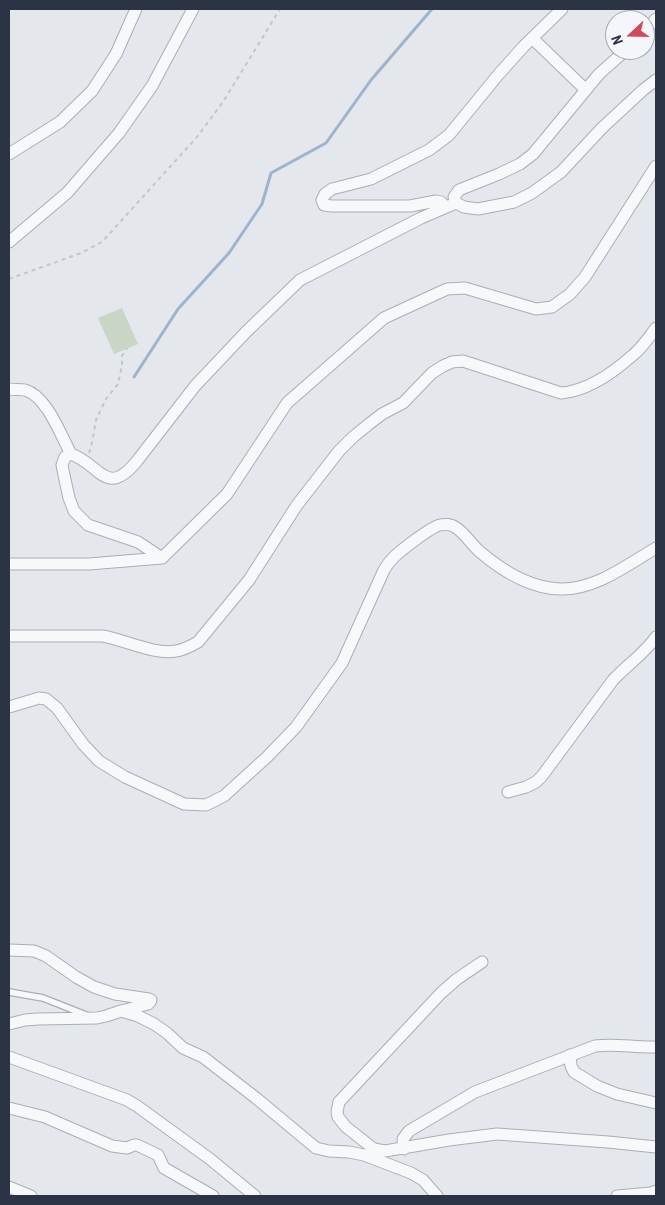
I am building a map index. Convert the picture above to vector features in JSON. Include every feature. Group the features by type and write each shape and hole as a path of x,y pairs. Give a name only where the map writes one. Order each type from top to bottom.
{"street":[{"path":"9,154 60,122 92,91 116,54 136,9"},
{"path":"9,242 67,193 119,133 152,86 192,9"},
{"path":"562,9 498,75 449,135 429,150 371,179 332,189 325,194 322,200 324,204 332,206 410,206 436,200 451,205 478,209 514,202 532,193 562,172 602,128 656,80"},
{"path":"532,38 586,90"},
{"path":"9,389 26,390 37,397 48,410 71,454 77,456 98,473 110,479 120,478 129,471 195,386 246,332 300,280 421,218 451,205 454,196 459,190 520,164 533,154 599,74 615,60"},
{"path":"9,564 89,564 162,558 227,494 287,403 384,318 447,289 464,288 536,309 552,307 570,294 585,277 656,166"},
{"path":"9,636 103,636 168,652 175,652 191,646 198,642 249,580 297,505 339,451 353,436 382,414 403,402 432,372 452,362 463,361 561,392 572,392 598,380 635,354 656,328"},
{"path":"71,454 65,457 62,465 69,498 74,511 88,525 138,542 162,558"},
{"path":"9,707 39,698 46,699 57,708 83,744 99,761 125,777 184,804 206,805 224,796 296,727 342,663 384,570 390,561 438,525 455,526 478,550 517,578 558,589 573,589 591,584 607,577 656,548"},
{"path":"508,792 536,782 613,680 656,637"},
{"path":"9,950 34,951 46,956 94,987 115,994 150,1000 148,1004 106,1016 25,1020 9,1024"},
{"path":"482,962 457,979 441,993 339,1102 337,1112 340,1121 365,1143 374,1149 385,1151 496,1134 656,1147"},
{"path":"121,1011 138,1016 154,1024 168,1033 183,1048 203,1057 316,1148 364,1155 411,1173 429,1185 437,1196"},
{"path":"404,1148 403,1139 409,1131 475,1092 594,1046 604,1044 644,1048 656,1047"},
{"path":"570,1054 571,1066 574,1072 597,1086 617,1094 656,1103"},
{"path":"9,1057 127,1100 210,1159 255,1196"},
{"path":"9,1108 45,1117 112,1146 127,1148 134,1145 158,1155 164,1168 213,1196"},
{"path":"9,1187 31,1196"},
{"path":"617,1196 651,1193"}],"lane":[{"path":"9,992 43,998 86,1015 89,1018"}],"path":[{"path":"9,279 81,253 102,242 197,137 223,102 280,9"},
{"path":"82,461 90,452 96,420 106,399 118,384 122,356 127,348"}],"green space":[{"path":"122,308 138,344 114,354 98,318"}],"waterway":[{"path":"134,377 178,309 229,253 262,204 271,173 326,143 371,80 432,9"}]}
